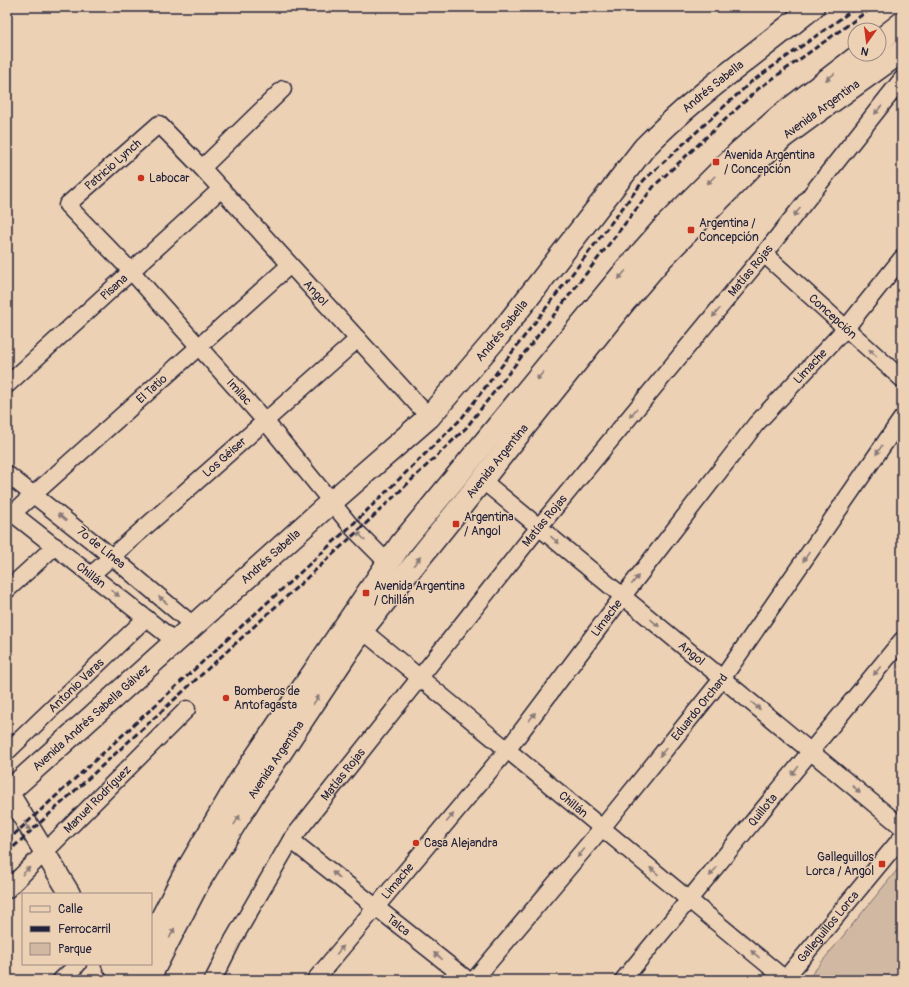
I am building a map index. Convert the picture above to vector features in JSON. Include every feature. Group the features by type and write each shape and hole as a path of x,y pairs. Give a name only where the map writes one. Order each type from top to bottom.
{"main road":[{"name":"Andrés Sabella","path":"175,642 429,417 499,335 644,148 711,86 813,7"},
{"path":"887,35 902,23"},
{"name":"Avenida Argentina","path":"148,980 206,870 255,791 362,630 626,300 662,258 710,208 783,138 902,51"},
{"name":"Avenida Argentina","path":"152,937 183,877 239,782 401,544 449,484 665,226 739,152 779,117 851,62"},
{"name":"Avenida Andrés Sabella Gálvez","path":"7,792 175,642"},
{"path":"130,980 138,965"}],"street":[{"path":"884,64 902,79"},
{"name":"Matías Rojas","path":"213,980 233,940 291,840 539,527 764,254 902,79"},
{"path":"202,168 282,89"},
{"name":"Angol","path":"159,124 202,168 429,417"},
{"name":"Patricio Lynch","path":"66,205 159,124"},
{"name":"Pisana","path":"7,385 221,189"},
{"name":"Imilac","path":"66,205 132,272 199,346 266,422 351,526 388,564"},
{"name":"Concepción","path":"764,254 902,379"},
{"name":"Limache","path":"315,980 508,750 623,596 756,424 846,328 902,258"},
{"name":"El Tatio","path":"10,511 32,494 290,265"},
{"name":"Los Géiser","path":"91,575 266,422 358,339"},
{"name":"Eduardo Orchard","path":"474,980 602,828 722,679 902,418"},
{"name":"7º de Línea","path":"7,474 111,556 193,625"},
{"name":"Angol","path":"482,480 902,827"},
{"name":"Chillán","path":"10,511 175,642"},
{"path":"7,590 55,546"},
{"path":"388,564 393,590"},
{"name":"Antonio Varas","path":"7,752 146,618"},
{"name":"Chillán","path":"362,630 784,979"},
{"name":"Quillota","path":"623,980 902,640"},
{"name":"Manuel Rodríguez","path":"7,890 187,709"},
{"path":"7,792 69,893"},
{"name":"Galleguillos Lorca","path":"784,979 902,837"},
{"name":"Talca","path":"291,840 468,980"},
{"path":"61,980 77,965"},
{"path":"113,965 122,980"}],"green space":[{"path":"902,864 902,980 807,980"}],"railway":[{"path":"7,841 351,526 461,419 644,180 751,82 857,7"},
{"path":"7,853 357,532 466,428 655,185 758,89 873,7"}],"place":[{"name":"Avenida Argentina / Concepción","path":"716,162"},
{"name":"Labocar","path":"141,178"},
{"name":"Argentina / Concepción","path":"691,230"},
{"name":"Argentina / Angol","path":"456,524"},
{"name":"Avenida Argentina / Chillán","path":"366,593"},
{"name":"Bomberos de Antofagasta","path":"226,698"},
{"name":"Casa Alejandra","path":"416,843"},
{"name":"Galleguillos Lorca / Angol","path":"882,864"}]}
